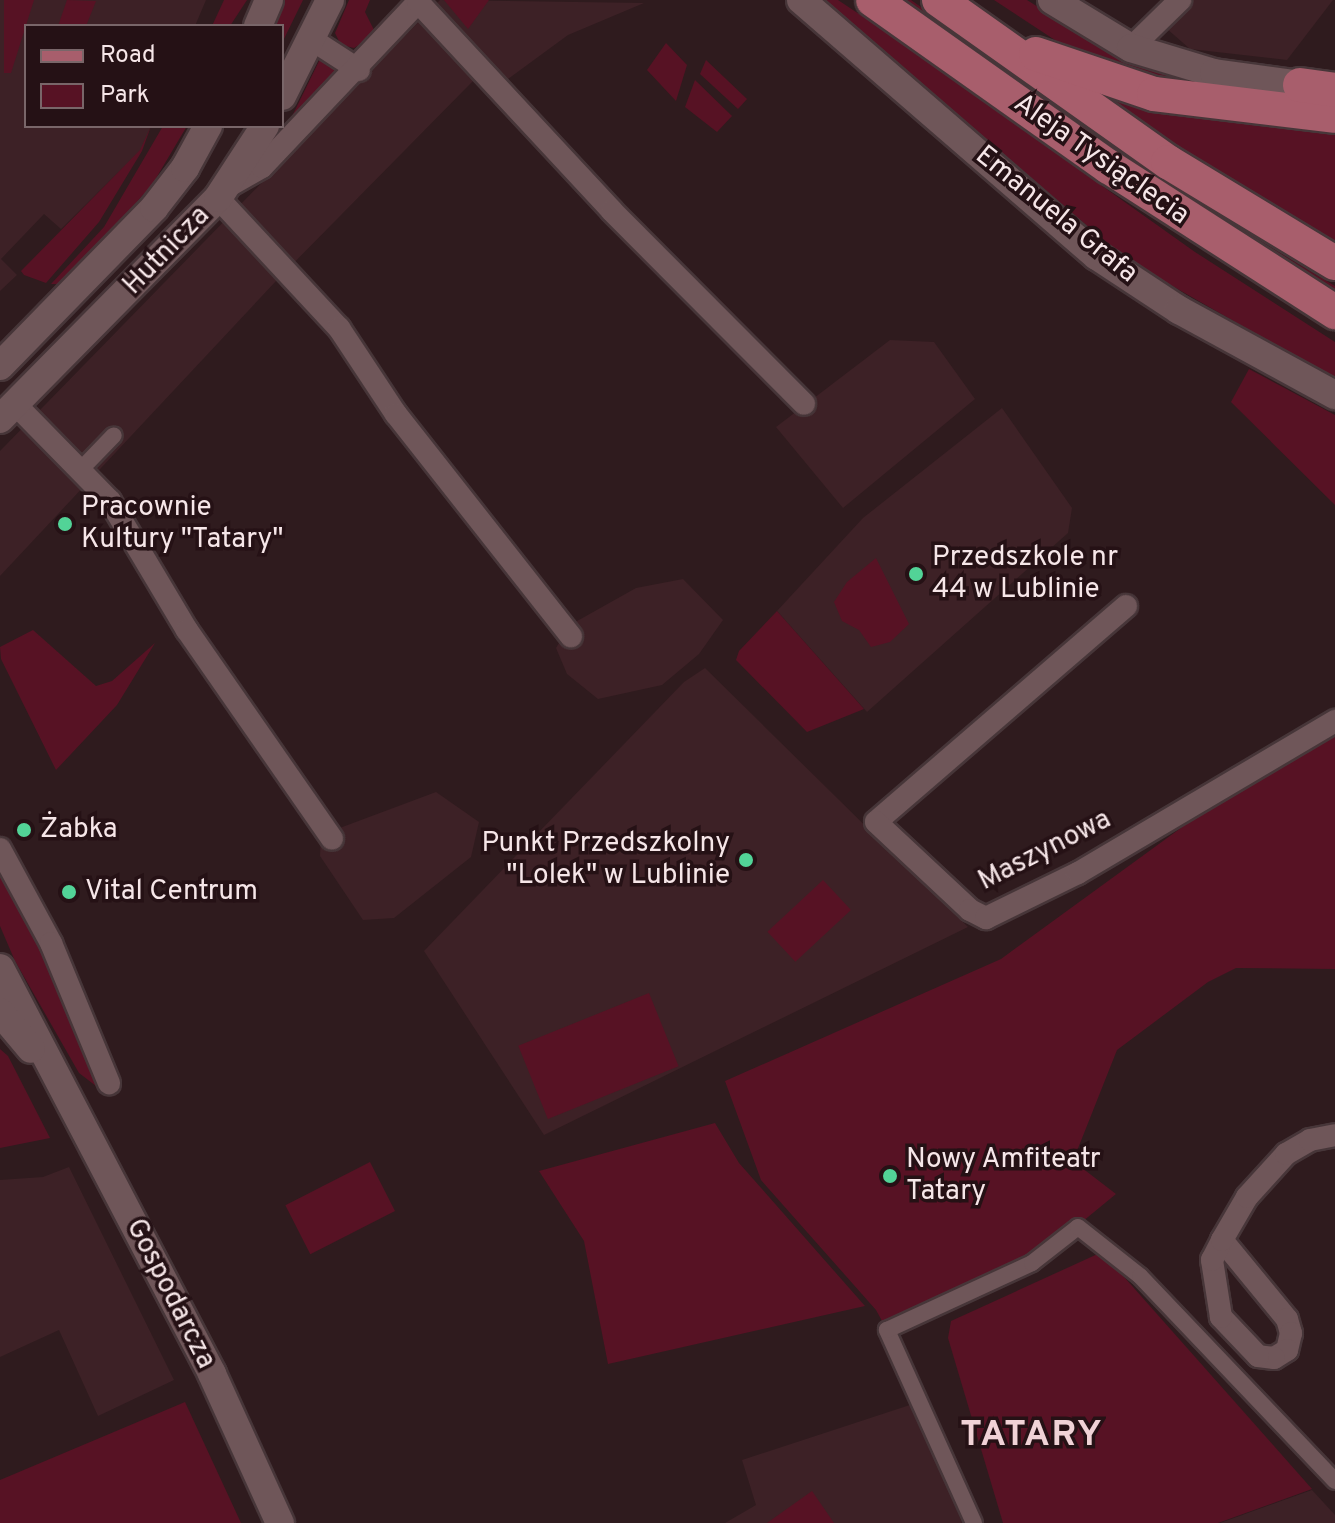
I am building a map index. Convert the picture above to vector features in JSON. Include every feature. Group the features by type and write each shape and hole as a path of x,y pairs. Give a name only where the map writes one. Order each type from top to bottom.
{"main road":[{"name":"Aleja Tysiąclecia","path":"873,0 1109,167 1335,312"},
{"name":"Aleja Tysiąclecia","path":"939,0 1179,170 1335,263"},
{"path":"991,37 1154,94 1335,116"},
{"path":"1300,85 1335,90"}],"street":[{"path":"259,24 269,0"},
{"path":"284,92 330,0"},
{"name":"Emanuela Grafa","path":"801,0 1097,256 1191,317 1335,395"},
{"path":"1052,0 1131,48 1214,73 1300,85"},
{"path":"1131,48 1180,0"},
{"path":"571,636 396,414 339,328 222,193 262,167 359,70 418,2 612,211 804,404"},
{"path":"311,39 359,70"},
{"name":"Hutnicza","path":"0,366 154,208 185,168 207,128"},
{"name":"Hutnicza","path":"8,411 222,193 264,128"},
{"path":"30,336 56,363"},
{"path":"8,411 110,501 187,630 332,839"},
{"path":"88,462 114,435"},
{"name":"Maszynowa","path":"1126,606 876,822 970,910 986,918 1078,873 1335,721"},
{"path":"0,849 51,943 109,1083"},
{"name":"Gospodarcza","path":"0,968 50,1070 212,1374 280,1523"},
{"name":"Gospodarcza","path":"0,1012 50,1070"},
{"path":"1222,1240 1287,1319 1291,1333 1287,1350 1274,1358 1258,1356 1221,1317 1212,1260 1222,1240 1247,1197 1286,1154 1310,1140 1335,1135"},
{"path":"974,1523 887,1330 1032,1263 1078,1227 1140,1276 1335,1481"}],"shaded area":[{"path":"0,0 206,0 196,24 24,24 24,128 150,128 141,150 61,229 44,214 1,259 17,275 0,291"},
{"path":"440,0 644,3 568,35 489,93 473,81 276,281 0,576 0,451"},
{"path":"1192,0 1333,0 1287,60 1190,49 1166,28"},
{"path":"890,340 934,342 975,399 843,508 776,427"},
{"name":"Przedszkole nr 44 w Lublinie","path":"1002,408 1072,508 1068,533 867,712 777,611 863,518"},
{"path":"683,579 723,620 699,654 662,685 598,699 567,674 556,648 570,625 636,588"},
{"path":"705,668 968,927 544,1135 424,951 684,682"},
{"path":"436,792 479,822 471,857 394,918 363,920 320,856 321,835"},
{"path":"69,1167 174,1380 98,1416 59,1330 0,1357 0,1180 43,1177"},
{"path":"916,1403 962,1523 725,1523 756,1505 742,1460"},
{"path":"1312,1490 1335,1515 1335,1523 1220,1523"}],"green space":[{"path":"4,0 34,0 11,73 4,73"},
{"path":"67,0 96,1 87,24 59,24"},
{"path":"224,0 247,0 231,24 213,24"},
{"path":"284,0 303,0 284,39 284,24 274,24"},
{"path":"349,0 370,0 365,12 376,34 354,48 341,45 335,33"},
{"path":"444,0 489,0 468,29"},
{"path":"824,0 838,0 880,28 1195,252 1335,342 1335,379 1127,260"},
{"path":"901,0 911,0 1193,201 1335,286 1335,291 1169,192"},
{"path":"994,0 1027,0 1093,42 1209,87 1160,82 1064,46"},
{"path":"666,43 687,65 676,101 647,70"},
{"path":"320,59 342,75 281,139"},
{"path":"706,60 747,99 738,109 700,74"},
{"path":"695,80 732,116 717,132 685,107"},
{"path":"1097,92 1335,125 1335,243 1172,146"},
{"path":"150,128 142,151 99,222 46,283 24,275 21,271 140,150"},
{"path":"162,128 186,128 152,185 63,284 51,284 104,227"},
{"path":"1249,369 1335,415 1335,505 1231,402"},
{"path":"876,558 909,624 890,642 871,647 859,630 842,621 834,602 847,582"},
{"path":"777,611 864,709 807,732 736,660 739,651"},
{"path":"33,630 96,686 112,681 155,643 117,705 56,770 1,659 0,647"},
{"path":"1335,735 1335,969 1236,968 1208,982 1117,1050 1073,1161 1116,1194 1032,1263 887,1330 876,1310 761,1180 725,1081 1001,959 1196,817"},
{"path":"0,876 37,935 99,1080 96,1086 79,1073 15,961 0,926"},
{"path":"823,880 851,910 795,962 767,932"},
{"path":"649,993 679,1066 548,1119 518,1046"},
{"path":"0,1049 8,1056 50,1138 0,1148"},
{"path":"715,1123 739,1163 865,1306 608,1364 584,1241 539,1171"},
{"path":"370,1162 395,1211 310,1254 285,1205"},
{"path":"1102,1252 1312,1489 1218,1523 1003,1523 948,1338 951,1321"},
{"path":"185,1402 241,1523 0,1523 0,1480"},
{"path":"812,1491 834,1523 767,1523"}],"place":[{"name":"Pracownie Kultury \"Tatary\"","path":"65,524"},
{"name":"Przedszkole nr 44 w Lublinie","path":"916,574"},
{"name":"Żabka","path":"24,830"},
{"name":"Punkt Przedszkolny \"Lolek\" w Lublinie","path":"746,860"},
{"name":"Vital Centrum","path":"69,892"},
{"name":"Nowy Amfiteatr Tatary","path":"890,1176"}],"district":[{"name":"TATARY","path":"1032,1437"}]}
